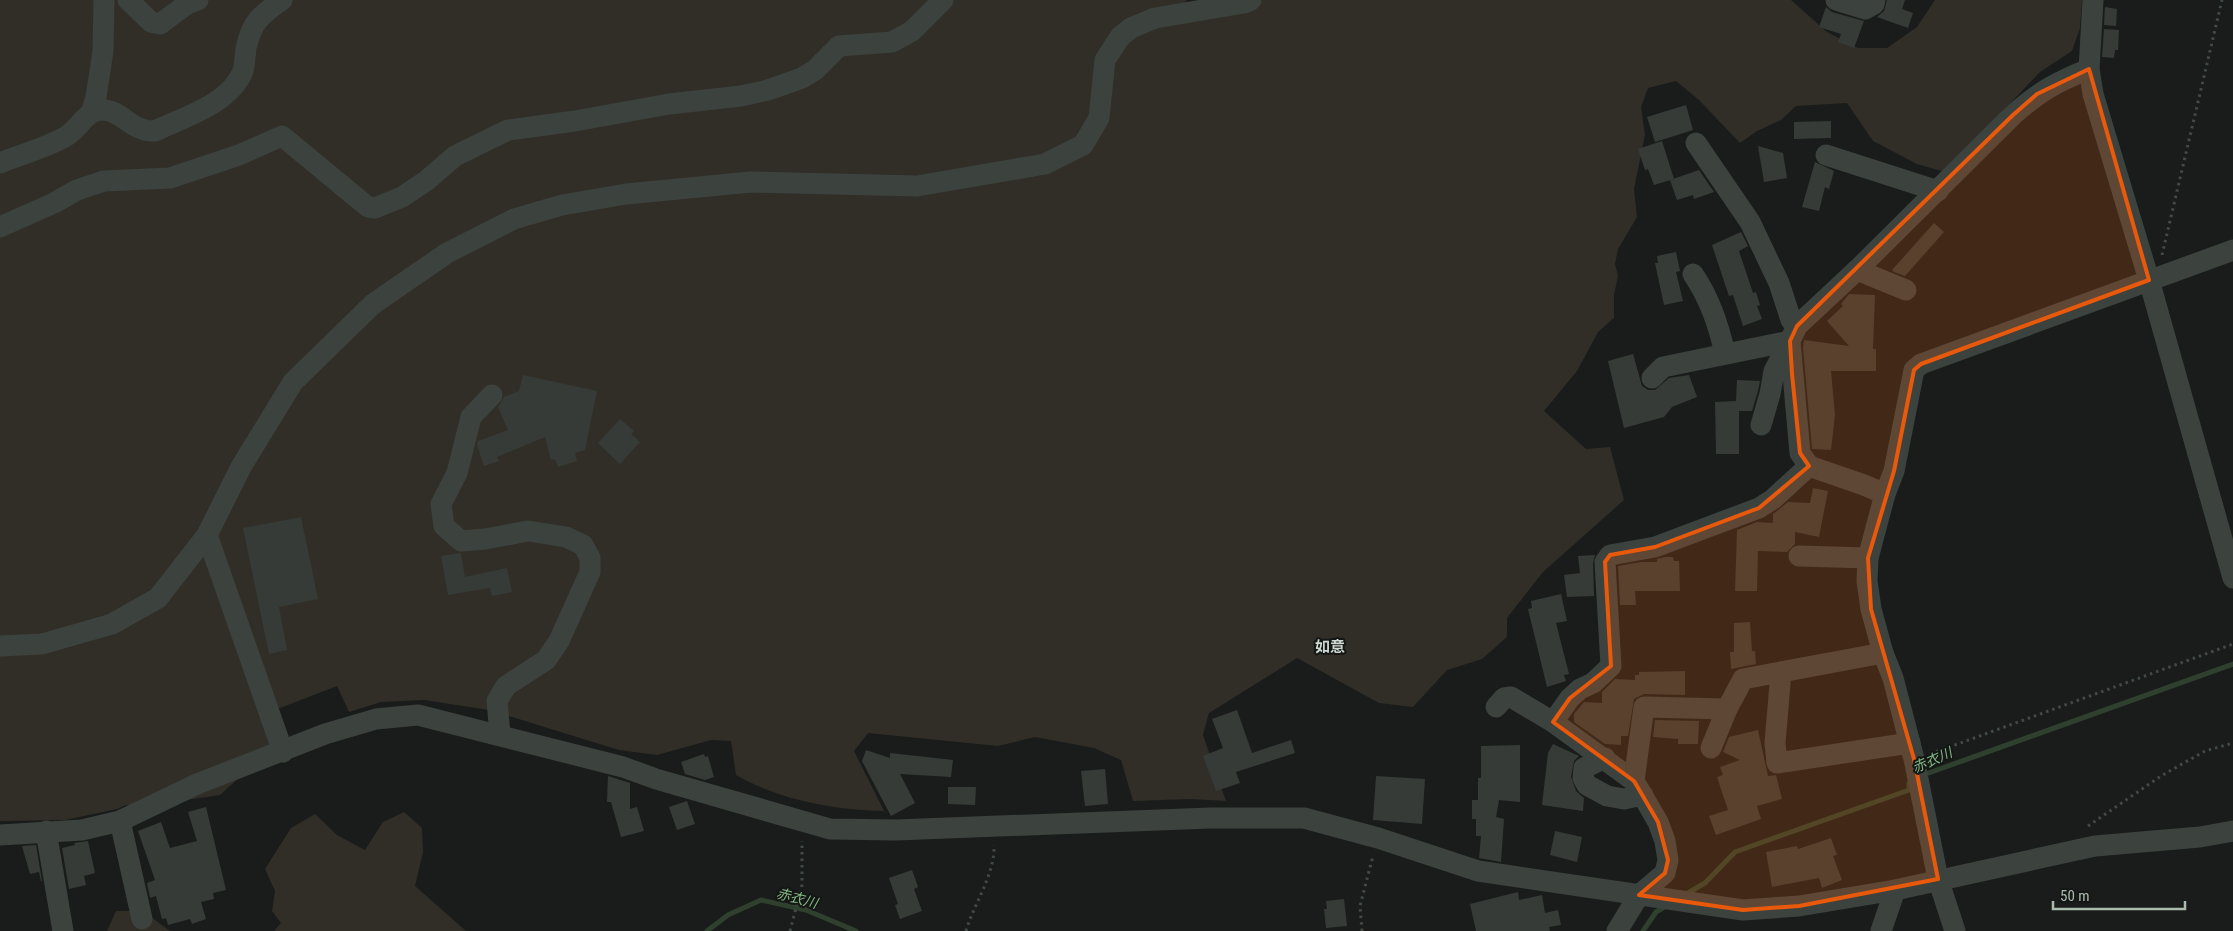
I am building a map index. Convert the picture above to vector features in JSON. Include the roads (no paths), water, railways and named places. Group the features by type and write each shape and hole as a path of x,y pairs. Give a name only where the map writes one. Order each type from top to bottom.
{"street":[{"path":"0,163 67,136 92,111 102,60 104,0"},
{"path":"128,0 151,22 160,24 190,1"},
{"path":"92,111 106,110 116,114 144,132 155,131 221,98 235,83 243,70 247,46 255,22 282,0"},
{"path":"0,227 54,203 76,190 104,181 170,178 239,155 282,136 368,207 375,208 402,197 426,181 455,156 508,130 575,122 669,104 741,96 768,90 802,78 815,70 839,46 892,42 912,31 943,0"},
{"path":"0,646 42,644 112,624 158,598 207,535 241,467 292,382 373,304 447,253 505,223 562,204 665,189 751,182 917,186 1045,164 1083,145 1099,118 1105,60 1120,37 1131,28 1155,18 1251,0"},
{"path":"1836,0 1865,9 1874,4 1875,0"},
{"path":"2093,0 2089,69 2093,94 2156,278 2233,578"},
{"path":"1761,425 1774,371 1781,358 1793,340 1857,270 2012,115 2037,94 2064,79 2089,69"},
{"path":"1696,144 1750,222 1779,283 1791,320 1800,453 1809,466 1885,494"},
{"path":"1826,155 1938,191"},
{"path":"1955,931 1938,879 1912,751 1893,678 1882,653 1871,609 1867,581 1868,558 1885,494 1894,471 1914,370 1921,364 2233,250"},
{"path":"1857,270 1906,290"},
{"path":"1693,274 1706,293 1717,321 1725,353"},
{"path":"1652,378 1663,367 1793,340"},
{"path":"492,395 471,418 457,473 440,504 444,526 461,541 485,539 528,531 566,537 583,545 590,558 590,572 559,641 546,660 506,686 497,700 500,734"},
{"path":"1553,722 1570,698 1580,689 1593,683 1611,666 1606,562 1610,555 1655,547 1759,508 1774,499 1809,466"},
{"path":"207,535 283,752"},
{"path":"1799,556 1868,558"},
{"path":"1711,748 1727,709 1743,679 1882,653"},
{"path":"1781,672 1775,743 1777,763 1912,751"},
{"path":"1496,707 1504,698 1511,697 1553,722 1605,758 1639,788 1660,828 1668,860 1665,873 1638,895 1617,931"},
{"path":"1605,758 1584,768 1583,778 1588,786 1607,796 1624,800 1639,788 1644,708 1727,709"},
{"path":"0,835 82,830 120,821 197,784 325,734 376,718 418,715 500,734 623,768 830,829 896,830 1210,818 1304,818 1378,838 1478,871 1743,910 1800,906 1894,890 2094,846 2200,837 2233,830"},
{"path":"120,821 142,919"},
{"path":"46,831 63,931"},
{"path":"1881,931 1894,890"}],"waterway":[{"name":"赤衣川","path":"1923,775 2233,664"},
{"name":"赤衣川","path":"1686,894 1705,883 1735,852 1909,790 1909,783 1912,782"},
{"name":"赤衣川","path":"707,931 728,915 761,900 806,910 856,931"},
{"name":"赤衣川","path":"1643,931 1656,912 1668,905"}],"district":[{"name":"如意","path":"1330,647"}]}
